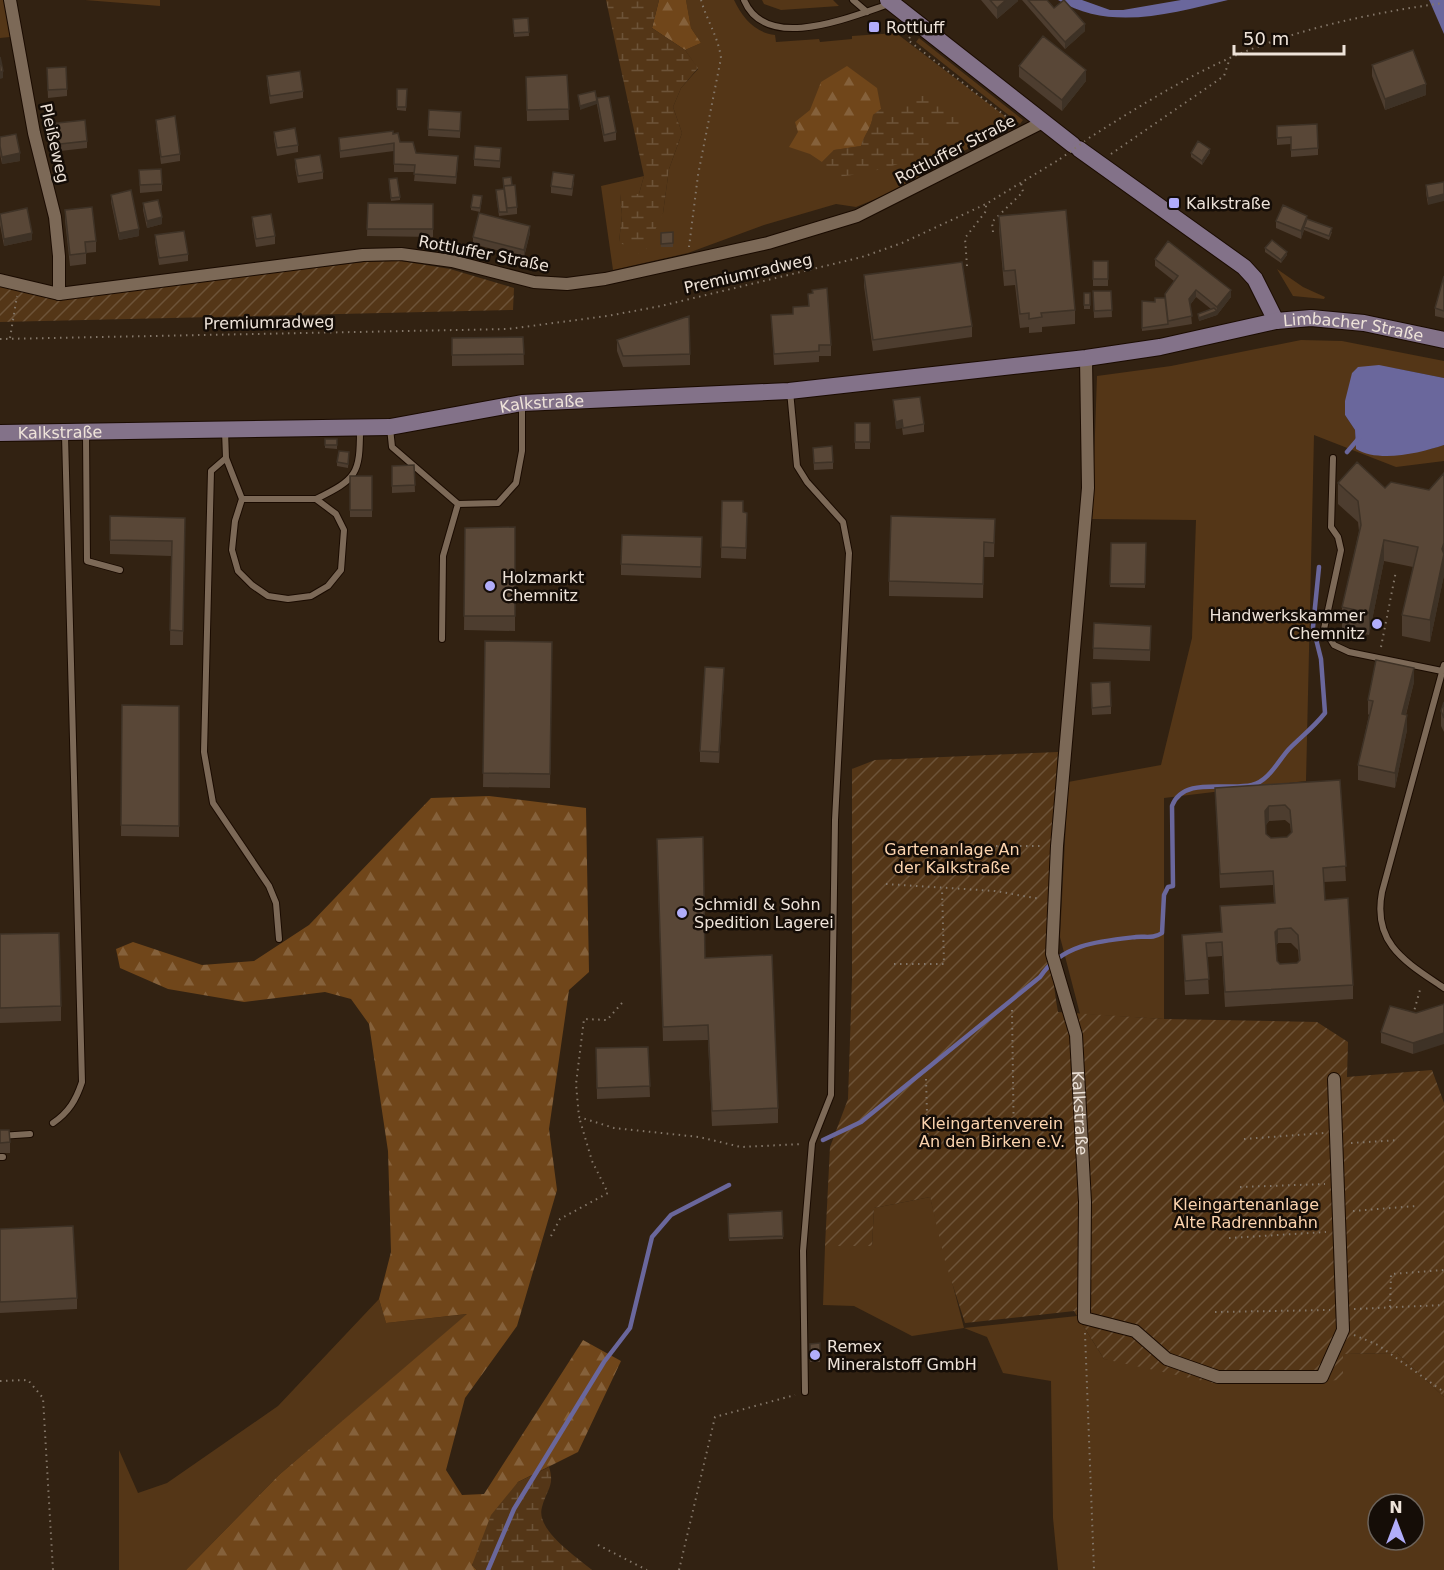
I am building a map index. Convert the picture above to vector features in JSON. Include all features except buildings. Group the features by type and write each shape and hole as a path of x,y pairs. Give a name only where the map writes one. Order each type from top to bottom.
{"main road":[{"name":"Limbacher Straße","path":"890,2 1039,124 1079,145 1098,163 1244,267 1255,279 1276,321 1311,318 1364,323 1444,340"},
{"name":"Kalkstraße","path":"0,433 390,427 522,403 789,391 1086,358 1160,347 1276,321"}],"street":[{"name":"Pleißeweg","path":"10,0 34,133 55,217 59,256 59,294"},
{"name":"Rottluffer Straße","path":"0,280 59,294 363,255 401,254 452,261 534,282 567,284 687,262 768,243 857,216 1039,124"},
{"name":"Kalkstraße","path":"1084,1318 1085,1202 1081,1094 1076,1035 1059,969 1052,954 1057,846 1088,488 1086,358"},
{"path":"1084,1318 1135,1331 1167,1359 1218,1377 1322,1377 1343,1330 1334,1079"}],"lane":[{"path":"744,0 752,15 771,27 782,28 843,21 890,2"},
{"path":"853,0 867,12"},
{"path":"789,391 797,466 807,482 843,522 849,553 835,820 831,1095 812,1143 803,1251 805,1392"},
{"path":"390,427 392,447 458,504 498,503 516,483 522,451 522,403"},
{"path":"242,499 316,499 334,490 356,473 359,464 360,428"},
{"path":"225,431 226,458 242,499 235,520 232,550 238,571 267,596 288,599 311,596 328,586 341,570 344,530 336,514 316,499"},
{"path":"53,1123 65,1114 73,1103 82,1082 65,433"},
{"path":"86,433 87,561 120,570"},
{"path":"226,458 211,471 204,752 213,803 269,886 276,903 279,939"},
{"path":"1333,458 1331,527 1338,537 1341,550 1324,629 1334,645 1349,652 1443,668 1379,905 1379,921 1393,950 1444,988"},
{"path":"442,639 443,556 458,504"},
{"path":"0,1136 30,1134"}],"path":[{"path":"687,262 698,175 721,58 718,38 705,15 701,0"},
{"name":"Premiumradweg","path":"0,339 424,332 551,325 661,306 862,257 902,243 986,204 1148,101 1230,58 1330,23 1444,3"},
{"path":"918,24 908,40 1018,126 1039,124"},
{"path":"1098,163 1224,76 1230,58"},
{"path":"993,232 992,222 1023,192 1021,183"},
{"path":"967,266 965,238 986,211 986,204"},
{"path":"10,338 20,285"},
{"path":"1379,658 1396,571"},
{"path":"906,846 1057,846"},
{"path":"886,884 995,891 1054,901"},
{"path":"894,964 944,964 942,887"},
{"path":"1413,1024 1415,1000 1427,976"},
{"path":"551,1236 560,1219 608,1193 592,1161 579,1117 576,1084 584,1019 607,1020 622,1003"},
{"path":"1012,1010 1014,1149"},
{"path":"926,1079 928,1146"},
{"path":"579,1117 614,1128 699,1137 741,1148 812,1143"},
{"path":"1244,1139 1399,1140"},
{"path":"1240,1187 1337,1184"},
{"path":"1338,1212 1416,1206"},
{"path":"1229,1238 1338,1231"},
{"path":"1390,1308 1391,1274 1444,1270"},
{"path":"1215,1312 1343,1310 1444,1305"},
{"path":"1084,1318 1094,1570"},
{"path":"1343,1330 1378,1345 1444,1392"},
{"path":"0,1381 28,1380 44,1398 53,1570"},
{"path":"680,1570 715,1417 805,1392"},
{"path":"598,1545 647,1570"}],"green space":[{"path":"0,0 4,0 10,37 0,38"},
{"path":"85,0 160,0 160,6"},
{"path":"606,0 659,0 652,28 685,50 698,68 681,88 673,107 682,133 669,169 663,213 643,256 619,242 622,215 620,194 639,194 644,176"},
{"path":"659,0 686,0 691,28 701,43 685,50 652,28"},
{"path":"686,0 734,0 755,28 775,35 776,42 819,39 820,42 852,39 852,36 896,33 1018,126 944,160 900,189 856,207 836,204 764,225 688,253 613,270 601,186 644,176 639,194 620,194 622,215 619,242 663,213 669,169 682,133 673,107 681,88 698,69 685,50 701,43 691,28"},
{"path":"762,0 833,0 839,6 781,10 764,4"},
{"path":"919,38 1023,120 1020,124 916,42"},
{"path":"847,66 877,88 881,109 873,115 861,146 834,150 822,162 810,154 789,147 798,132 795,122 810,110 821,82"},
{"path":"932,93 962,115 963,126 924,126 935,148 888,167 837,177 822,162 834,150 861,146 873,115 881,109 888,112 896,110 903,100"},
{"path":"401,261 450,269 514,288 513,310 0,322 0,285 58,298 364,262"},
{"path":"1277,269 1303,287 1325,297 1324,299 1293,296"},
{"path":"1301,340 1342,341 1444,361 1444,378 1393,368 1345,401 1345,415 1355,430 1356,446 1400,453 1422,451 1444,445 1444,461 1396,467 1314,435 1306,781 1164,798 1164,1019 1080,1014 1060,937 1068,782 1161,765 1192,638 1196,520 1092,519 1097,376 1171,366"},
{"path":"1058,752 1050,915 1053,980 1058,1012 1164,1019 1317,1022 1348,1042 1347,1077 1432,1070 1444,1103 1444,1397 1397,1353 1343,1354 1343,1380 1217,1384 1104,1359 1074,1311 965,1323 945,1261 930,1197 874,1208 872,1246 825,1246 830,1147 848,1099 852,979 852,769 875,760"},
{"path":"489,796 586,808 589,972 569,990 549,1129 557,1190 517,1326 465,1398 446,1470 462,1495 484,1494 583,1340 621,1361 578,1452 518,1482 472,1565 477,1570 186,1570 279,1475 467,1314 386,1323 379,1299 391,1252 388,1151 369,1024 351,999 325,992 244,1002 168,989 120,968 116,949 133,942 202,965 254,961 309,925 431,798"},
{"path":"930,1197 964,1328 912,1336 854,1306 823,1305 825,1246 872,1246 874,1208"},
{"path":"379,1299 386,1323 468,1314 279,1475 186,1570 119,1570 119,1450 138,1493 167,1483 278,1406"},
{"path":"1077,1316 1104,1359 1342,1380 1342,1354 1397,1353 1444,1397 1444,1570 1058,1570 1053,1518 1051,1381 1003,1373 987,1337 964,1328"},
{"path":"549,1467 551,1483 542,1507 545,1525 559,1542 592,1570 477,1570 472,1565 491,1515 518,1482"}],"shaded area":[{"path":"1058,0 1082,0 1110,10 1123,10 1181,0 1228,0 1164,14 1120,17 1078,10"},
{"path":"1429,0 1444,0 1444,34 1430,2"},
{"path":"1379,365 1444,378 1444,445 1423,451 1388,456 1365,453 1356,449 1355,430 1345,415 1345,401 1352,373 1358,367"}],"waterway":[{"path":"1347,452 1359,438"},
{"path":"823,1140 861,1122 1040,977 1059,957 1082,946 1108,940 1152,937 1162,933 1164,895 1168,887 1173,886 1172,806 1178,797 1186,791 1207,786 1242,786 1258,783 1325,713 1321,659 1313,627 1319,567"},
{"path":"488,1570 514,1509 604,1362 630,1328 652,1237 671,1215 729,1185"}],"place":[{"name":"Rottluff","path":"874,27"},
{"name":"Kalkstraße","path":"1174,203"},
{"name":"Holzmarkt Chemnitz","path":"490,586"},
{"name":"Handwerkskammer Chemnitz","path":"1377,624"},
{"name":"Schmidl & Sohn Spedition Lagerei","path":"682,913"},
{"name":"Remex Mineralstoff GmbH","path":"815,1355"}],"park label":[{"name":"Gartenanlage An der Kalkstraße","path":"952,858"},
{"name":"Kleingartenverein An den Birken e.V.","path":"992,1132"},
{"name":"Kleingartenanlage Alte Radrennbahn","path":"1246,1213"}]}
